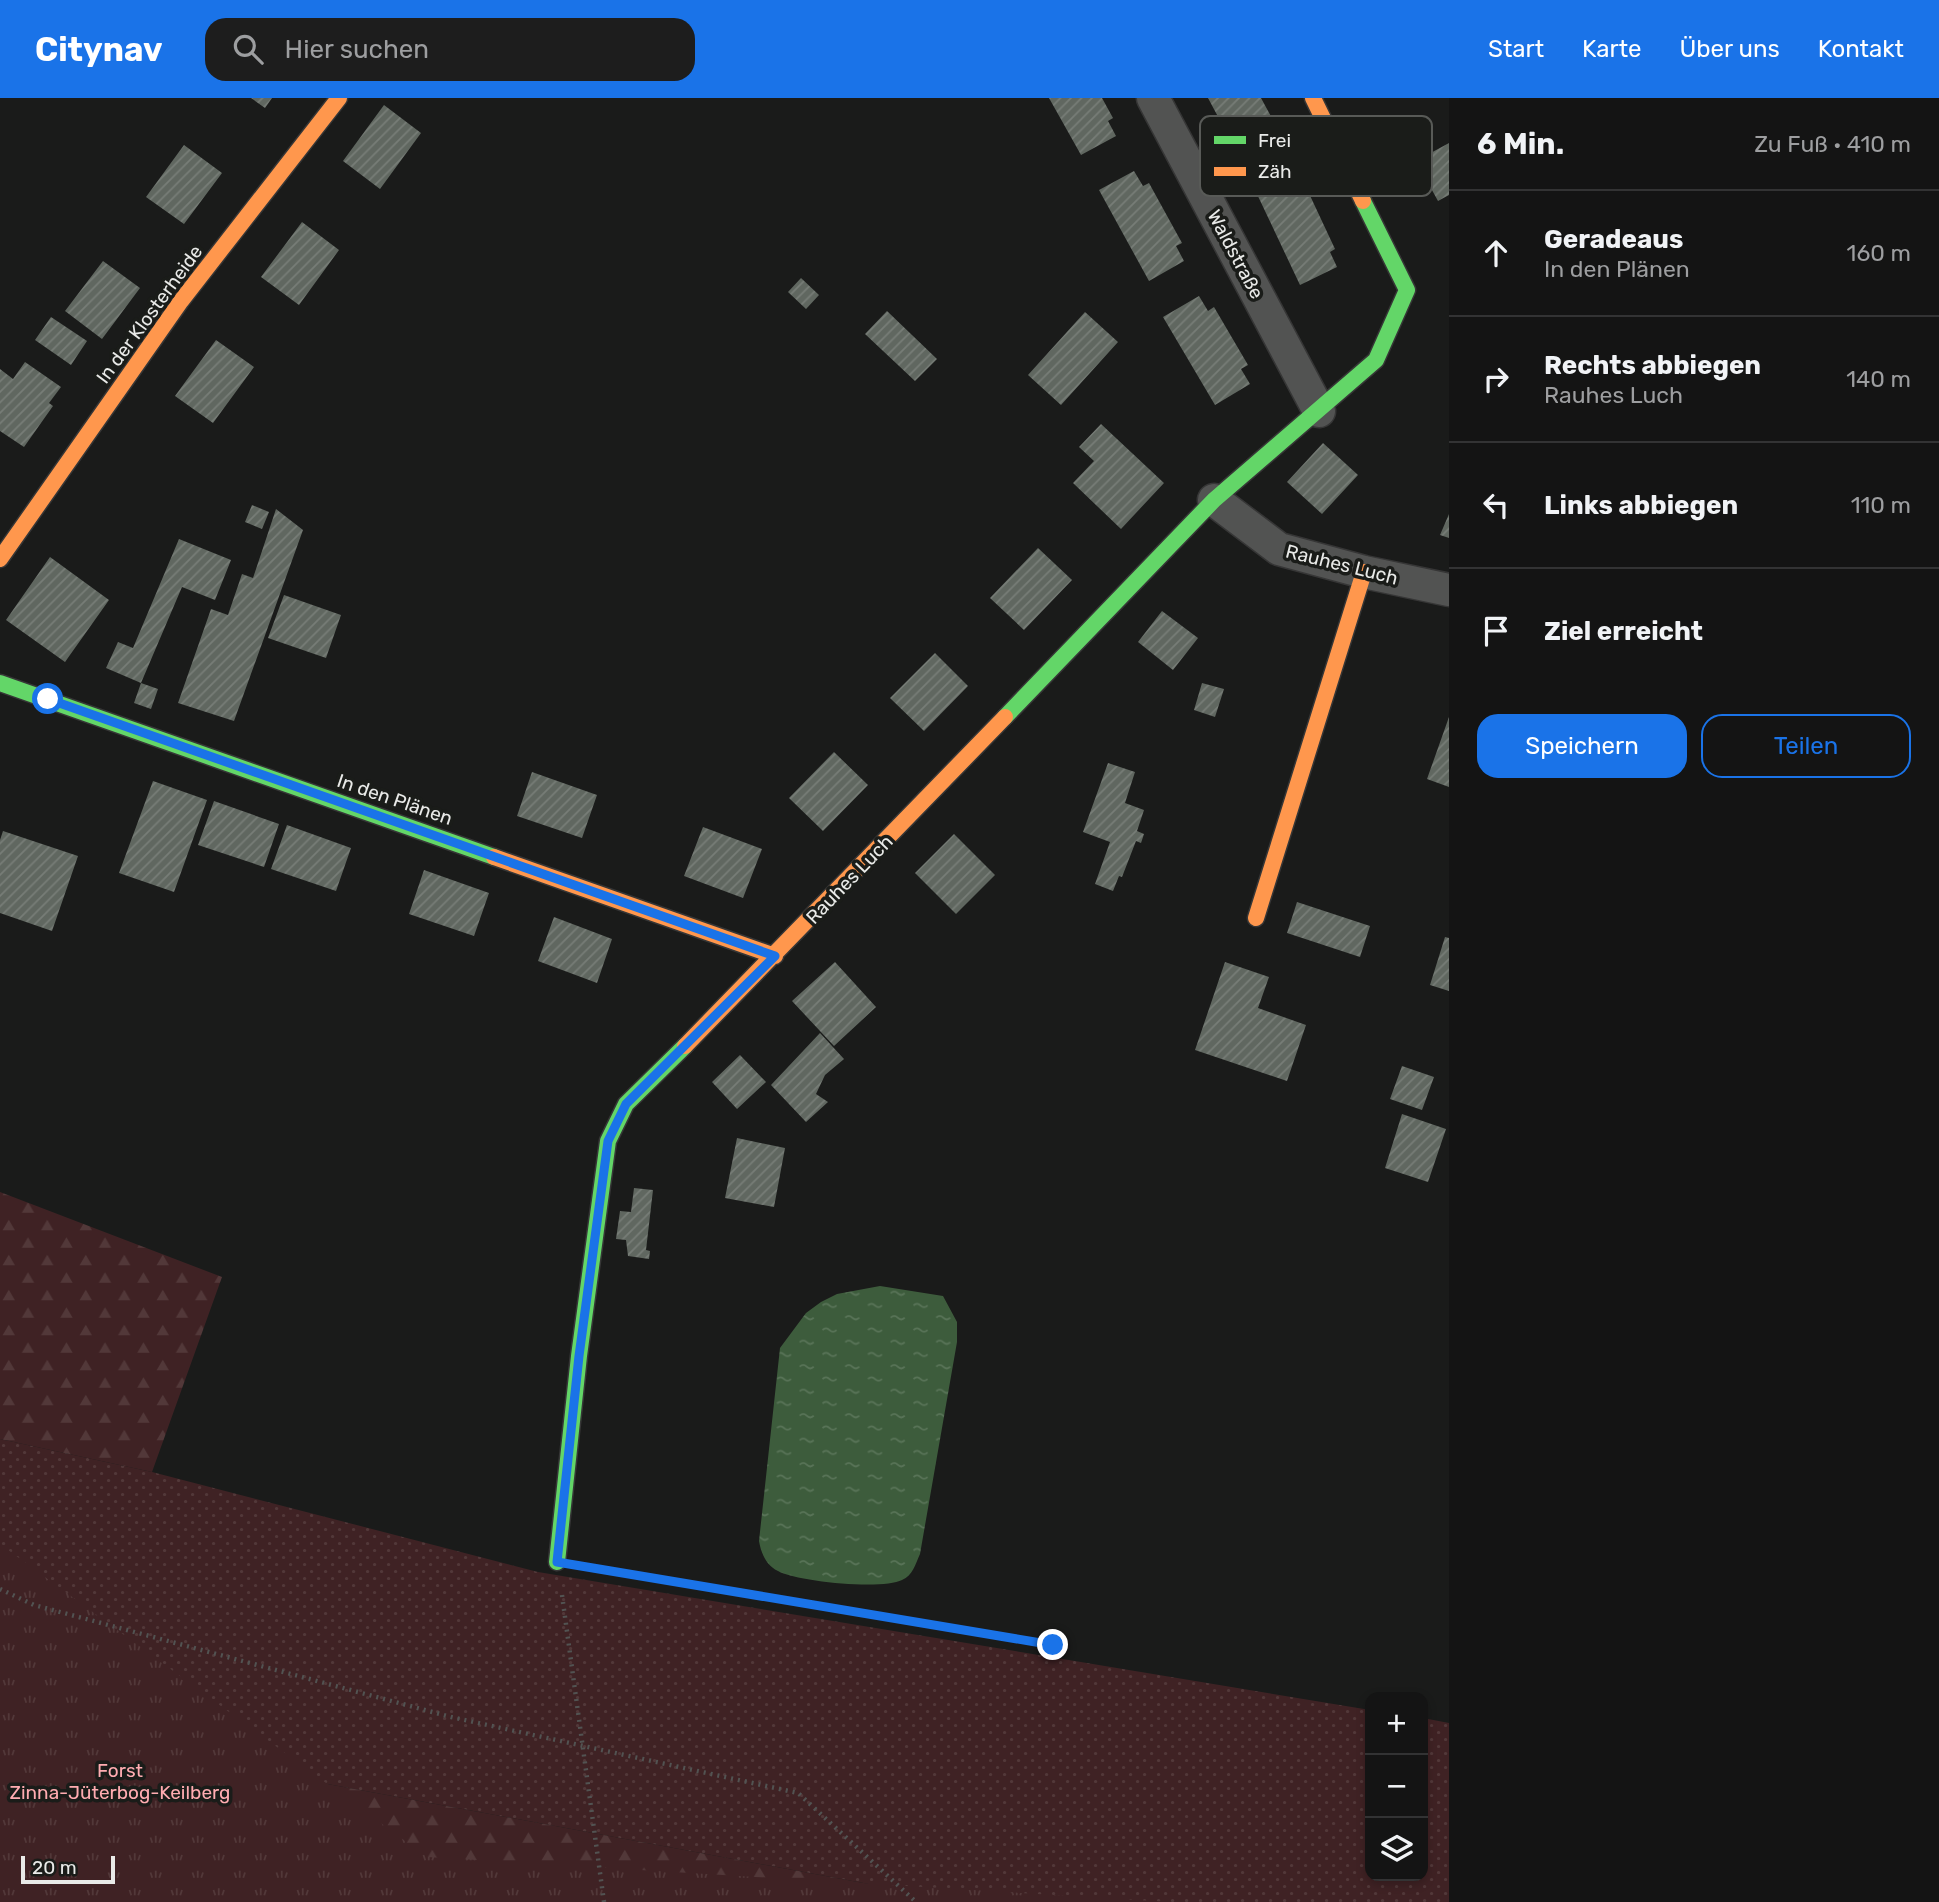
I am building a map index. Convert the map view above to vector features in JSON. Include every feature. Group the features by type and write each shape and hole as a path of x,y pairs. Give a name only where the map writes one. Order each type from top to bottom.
{"street":[{"name":"In der Klosterheide","path":"0,559 181,300 339,98"},
{"name":"Waldstraße","path":"1153,98 1200,187"},
{"path":"1313,98 1322,116"},
{"name":"Waldstraße","path":"1205,196 1319,411"},
{"path":"1214,500 1376,360 1407,290 1361,196"},
{"name":"Rauhes Luch","path":"557,1562 579,1356 608,1141 626,1104 775,956 1214,500 1279,549 1364,572 1449,590"},
{"path":"1255,918 1364,572"},
{"name":"In den Plänen","path":"0,683 775,956"}],"path":[{"path":"604,1902 557,1562 1053,1645"},
{"path":"0,1589 34,1605 309,1681 452,1717 798,1793 916,1902"}],"green space":[{"path":"0,1192 222,1277 152,1472 0,1439"},
{"path":"0,1439 152,1472 538,1572 1365,1709 1365,1881 1428,1881 1428,1719 1449,1723 1449,1902 966,1902 111,1744 0,1714"},
{"name":"Forst Zinna-Jüterbog-Keilberg","path":"0,1544 427,1857 1170,1902 0,1902"},
{"name":"Forst Zinna-Jüterbog-Keilberg","path":"0,1714 111,1744 966,1902 0,1902"}],"water":[{"path":"880,1286 943,1296 957,1322 957,1342 920,1554 909,1575 892,1583 840,1583 788,1575 767,1562 759,1541 780,1348 806,1313 821,1302 837,1294"}],"building":[{"path":"251,98 272,98 265,108"},
{"path":"1049,98 1102,98 1113,118 1108,121 1116,136 1081,155"},
{"path":"1208,98 1261,98 1271,116 1218,116"},
{"path":"384,105 421,133 380,189 343,161"},
{"path":"1449,143 1449,195 1438,201 1432,190 1432,152"},
{"path":"184,145 222,173 184,224 146,197"},
{"path":"1134,171 1143,186 1149,183 1182,243 1176,246 1184,261 1149,281 1099,190"},
{"path":"1258,196 1310,196 1335,249 1330,252 1337,267 1300,285"},
{"path":"302,222 339,250 299,305 261,277"},
{"path":"103,261 140,288 102,339 65,311"},
{"path":"801,278 819,295 806,309 788,292"},
{"path":"1199,296 1208,311 1214,307 1248,365 1241,369 1250,384 1215,405 1163,317"},
{"path":"887,311 937,359 915,381 865,334"},
{"path":"1085,312 1118,342 1061,405 1028,375"},
{"path":"51,317 87,341 71,365 35,340"},
{"path":"216,340 254,367 213,423 175,396"},
{"path":"25,362 61,387 49,403 53,406 24,447 0,431 0,369 13,379"},
{"path":"1101,424 1164,483 1121,529 1073,483 1094,461 1079,447"},
{"path":"1323,443 1358,475 1322,514 1287,482"},
{"path":"252,505 269,512 262,529 245,522"},
{"path":"276,509 303,530 234,721 178,703 211,609 228,615 242,574 253,578"},
{"path":"1449,514 1449,538 1440,535"},
{"path":"179,539 231,560 215,600 182,587 141,683 106,668 118,642 133,648"},
{"path":"1038,548 1072,580 1024,630 990,598"},
{"path":"50,557 109,600 65,662 6,620"},
{"path":"284,595 341,615 326,658 268,638"},
{"path":"1162,611 1198,638 1173,670 1138,642"},
{"path":"935,653 968,686 924,731 890,698"},
{"path":"141,683 158,689 151,709 134,703"},
{"path":"1202,683 1224,689 1215,717 1194,710"},
{"path":"1449,717 1449,787 1427,779"},
{"path":"834,752 868,785 823,831 789,798"},
{"path":"1108,763 1135,772 1125,803 1144,810 1137,831 1144,834 1141,843 1136,841 1122,877 1119,876 1113,891 1095,884 1110,842 1083,832"},
{"path":"532,772 597,795 582,838 517,816"},
{"path":"153,781 207,800 174,892 119,873"},
{"path":"214,801 279,824 264,867 198,845"},
{"path":"287,825 351,848 336,891 271,869"},
{"path":"703,827 762,849 743,898 684,876"},
{"path":"3,831 78,856 52,931 0,913 0,840"},
{"path":"954,834 995,875 956,914 915,873"},
{"path":"424,870 489,893 474,936 409,914"},
{"path":"1297,902 1370,926 1360,957 1287,933"},
{"path":"554,917 612,939 597,983 538,961"},
{"path":"1445,937 1449,938 1449,991 1430,985"},
{"path":"835,962 876,1007 834,1046 792,1001"},
{"path":"1225,962 1269,977 1258,1008 1306,1025 1287,1081 1195,1050"},
{"path":"820,1033 844,1059 825,1075 816,1094 828,1102 806,1122 771,1085"},
{"path":"740,1055 766,1082 737,1109 712,1082"},
{"path":"1402,1066 1434,1077 1422,1110 1390,1099"},
{"path":"1402,1114 1446,1129 1428,1182 1385,1168"},
{"path":"737,1138 785,1148 774,1207 725,1198"},
{"path":"634,1188 653,1190 646,1250 650,1251 649,1259 628,1256 626,1240 616,1239 620,1211 631,1212"}],"traffic: fast":[{"path":"1005,717 1214,500 1376,360 1407,290 1363,201"},
{"path":"0,683 494,857"},
{"path":"557,1562 579,1356 608,1141 626,1104 685,1046"}],"traffic: slow":[{"path":"0,559 181,301 339,98"},
{"path":"1313,98 1322,116"},
{"path":"1361,196 1363,201"},
{"path":"1256,918 1364,572"},
{"path":"685,1046 1005,717"},
{"path":"494,857 775,956"}],"route":[{"path":"48,699 775,956 626,1104 608,1141 579,1356 557,1562 1053,1645"}]}
